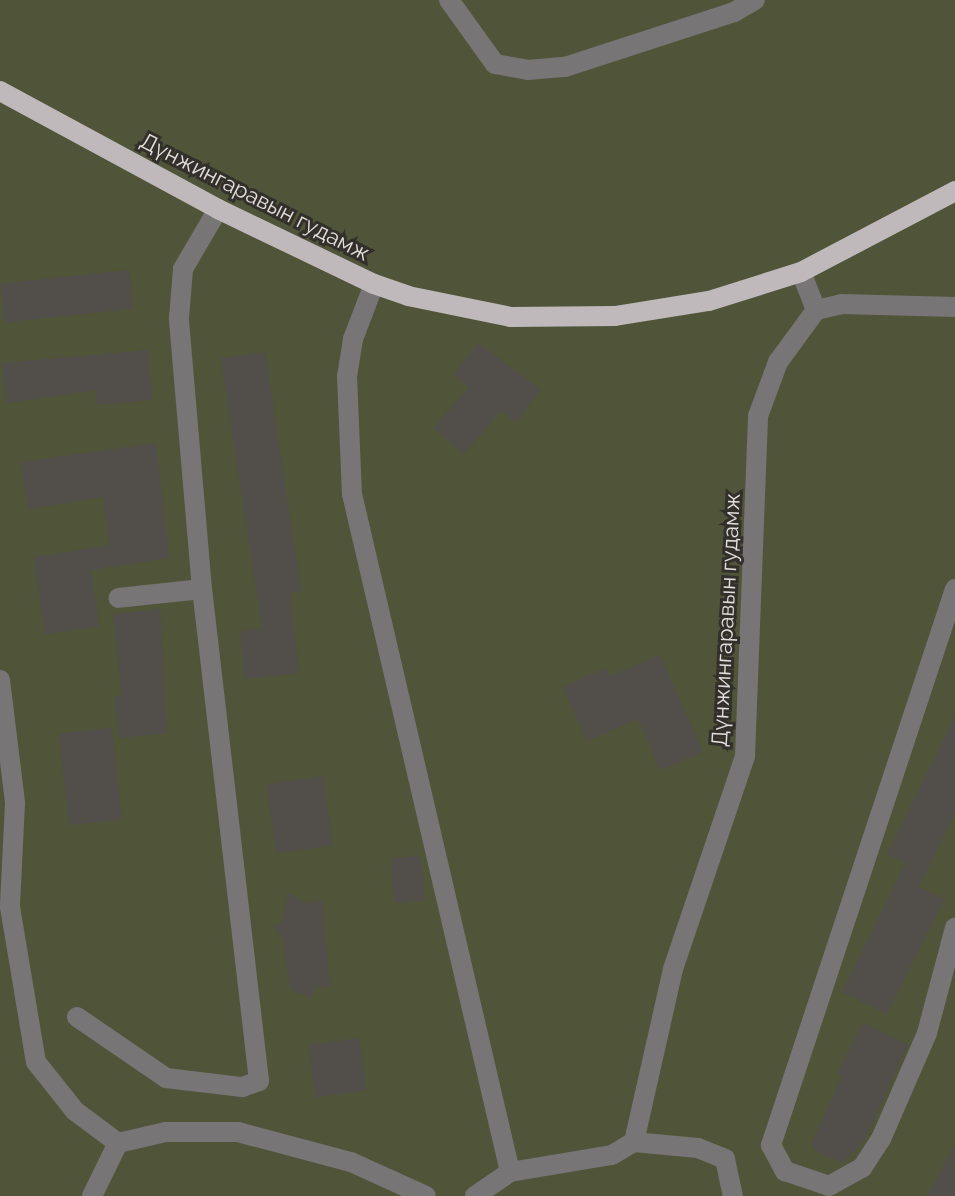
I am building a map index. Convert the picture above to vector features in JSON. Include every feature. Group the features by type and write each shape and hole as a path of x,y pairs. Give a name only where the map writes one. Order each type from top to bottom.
{"main road":[{"name":"Дүнжингаравын гудамж","path":"0,91 218,209 374,284 408,296 511,317 615,316 709,301 801,272 955,191"}],"street":[{"path":"449,0 495,64 528,70 565,67 734,12 755,0"},
{"path":"77,1017 166,1078 242,1087 259,1081 202,589 179,318 183,269 218,209"},
{"path":"801,272 816,310 841,304 955,307"},
{"path":"374,284 353,339 347,376 352,494 510,1172"},
{"name":"Дүнжингаравын гудамж","path":"634,1142 673,969 745,756 758,416 778,362 816,310"},
{"path":"118,598 202,589"},
{"path":"955,589 771,1145 785,1171 829,1186 862,1168 881,1139 927,1033 955,928"},
{"path":"0,680 15,803 10,907 36,1062 75,1111 118,1143 166,1132 238,1132 351,1162 426,1196"},
{"path":"475,1196 510,1172 612,1155 634,1142 698,1148 725,1159 733,1196"},
{"path":"92,1196 118,1143"}],"green space":[{"path":"0,0 955,0 955,1196 0,1196"}],"building":[{"path":"129,270 133,309 5,322 1,283"},
{"path":"478,343 541,390 516,422 501,411 464,454 433,428 469,387 453,375"},
{"path":"148,350 152,400 97,405 95,390 7,403 2,363"},
{"path":"265,352 301,591 290,593 299,673 245,679 240,631 262,628 221,358"},
{"path":"156,443 169,558 91,570 99,626 45,634 34,557 110,545 103,497 28,509 21,462"},
{"path":"160,609 167,733 119,738 114,696 122,695 113,614"},
{"path":"660,655 703,752 660,770 638,719 587,741 563,687 606,668 610,676"},
{"path":"955,716 955,813 919,887 944,899 887,1014 842,992 905,863 887,854"},
{"path":"112,728 122,819 69,825 59,734"},
{"path":"323,776 333,845 276,853 267,784"},
{"path":"421,856 424,901 394,903 391,858"},
{"path":"288,893 307,903 322,901 330,987 315,988 311,998 290,990 283,939 274,927 283,921"},
{"path":"863,1023 908,1045 865,1140 843,1163 814,1150 812,1142 842,1076 837,1073"},
{"path":"359,1038 366,1090 316,1098 308,1045"},
{"path":"955,1144 955,1196 927,1196"}]}
